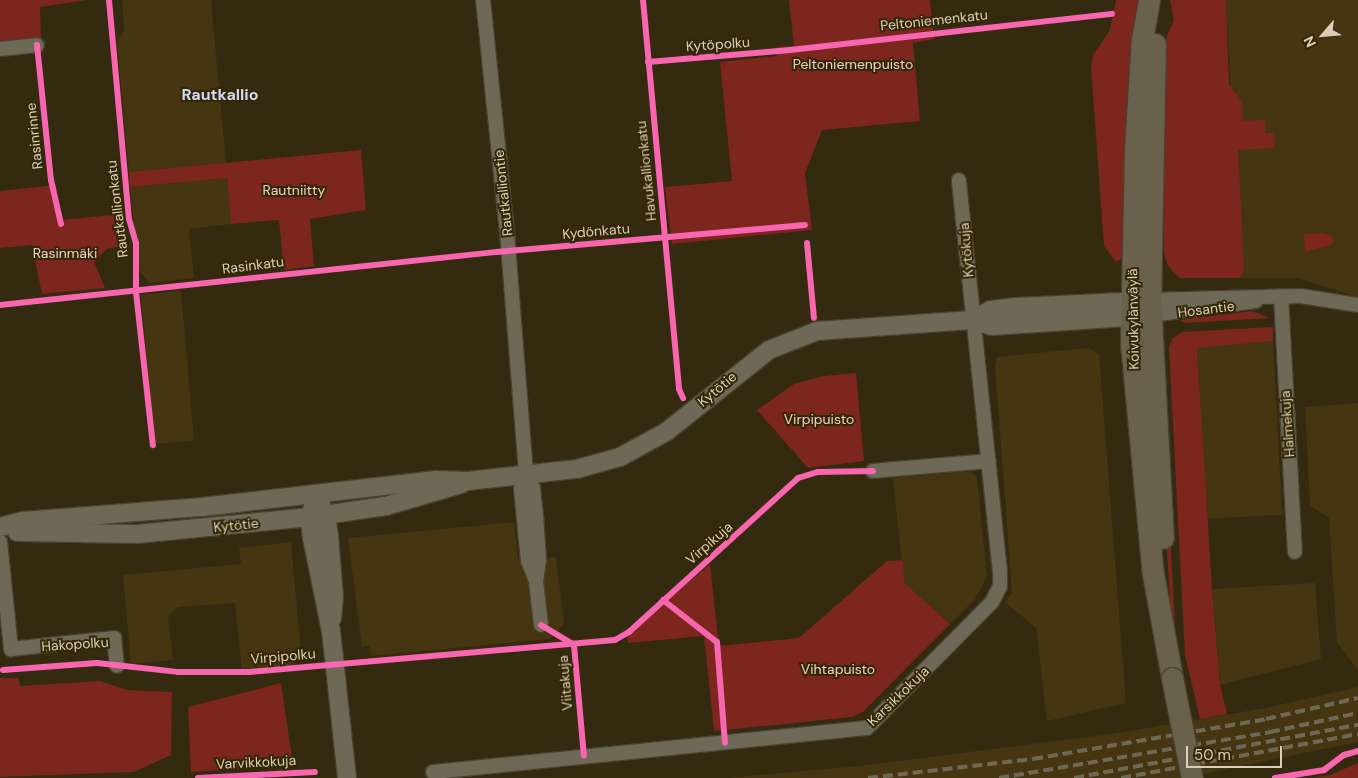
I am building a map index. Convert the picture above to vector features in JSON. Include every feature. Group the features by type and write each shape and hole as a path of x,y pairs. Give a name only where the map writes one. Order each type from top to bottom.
{"main road":[{"name":"Koivukylänväylä","path":"1149,0 1139,88 1141,308 1166,574 1166,636 1172,678 1192,778"},
{"name":"Koivukylänväylä","path":"1141,308 1154,0"}],"street":[{"name":"Rautkalliontie","path":"483,0 507,232 526,475"},
{"path":"0,49 37,45"},
{"name":"Kytökuja","path":"959,180 972,320"},
{"name":"Hosantie","path":"1141,308 1229,307 1281,296 1318,296 1358,305"},
{"name":"Halmekuja","path":"1281,296 1295,552"},
{"name":"Kytötie","path":"0,528 23,521 316,496 436,480 468,481 577,469 620,457 666,432 747,364 791,340 818,331 972,320 992,326 1141,308"},
{"name":"Karsikkokuja","path":"433,772 867,728 998,595 1000,572 972,320"},
{"path":"873,471 989,461"},
{"path":"526,475 521,489 528,561 536,582 541,625"},
{"name":"Kytötie","path":"0,528 17,532 137,534 318,516 386,506 446,490 468,481"},
{"path":"316,496 322,598 331,631 347,778"},
{"name":"Hakopolku","path":"0,542 11,649 114,638 117,666"}],"shaded area":[{"path":"122,0 211,0 226,163 129,172 117,42 124,30"},
{"path":"1226,0 1358,0 1358,297 1298,278 1240,278"},
{"path":"227,178 231,224 189,229 194,278 150,283 139,271 130,187"},
{"path":"181,291 194,440 154,444 141,294"},
{"path":"1273,341 1282,515 1206,519 1197,345"},
{"path":"1088,348 1099,354 1126,703 1047,721 1036,628 1005,602 1012,593 995,366 997,357"},
{"path":"1358,403 1358,670 1337,642 1329,518 1310,505 1305,407"},
{"path":"970,471 977,478 987,577 975,599 950,624 904,582 893,478"},
{"path":"514,522 518,559 556,557 564,624 549,639 371,656 369,646 362,647 348,538"},
{"path":"291,542 301,654 293,656 293,665 242,669 235,603 178,607 168,616 173,660 131,664 123,575 241,564 239,548"},
{"path":"1315,583 1321,659 1220,685 1212,589"},
{"path":"1358,687 1358,742 1183,778 726,778 859,766 1111,734 1266,708"}],"green space":[{"path":"0,0 87,0 40,7 41,41 0,45"},
{"name":"Peltoniemenpuisto","path":"789,0 930,0 934,39 913,43 920,121 822,130 805,173 812,230 672,244 665,187 732,181 720,62 777,56 777,47 794,46"},
{"path":"1116,0 1140,0 1124,257 1116,262 1104,246 1091,67 1093,55 1110,30"},
{"path":"1170,0 1226,0 1229,84 1242,102 1243,121 1265,120 1265,133 1275,133 1274,148 1238,150 1244,268 1240,278 1179,278 1168,266 1164,253 1164,43 1174,20"},
{"name":"Rautniitty","path":"361,150 366,210 310,219 314,266 284,270 279,220 231,224 227,178 130,187 129,172"},
{"name":"Rasinmäki","path":"56,185 61,220 123,214 126,245 107,249 94,262 105,288 42,294 32,245 0,248 0,191"},
{"path":"1323,233 1331,236 1334,240 1331,245 1305,252 1304,234"},
{"path":"1252,311 1269,318 1185,323 1180,320"},
{"path":"1273,327 1273,341 1197,348 1212,589 1220,685 1227,714 1200,719 1185,655 1169,348 1172,339 1182,332"},
{"path":"1154,353 1165,435 1175,628 1172,629"},
{"name":"Virpipuisto","path":"856,373 864,461 808,468 757,410 794,384 824,376"},
{"name":"Vihtapuisto","path":"903,560 904,582 950,624 863,712 852,717 714,731 704,636 628,643 627,636 710,564 719,646 799,638 887,561"},
{"path":"0,678 18,678 20,686 100,681 127,690 172,692 171,755 134,772 0,777"},
{"path":"281,683 293,765 191,772 188,707"},
{"path":"1358,763 1358,778 1312,778 1330,775"}],"railway":[{"path":"868,778 1033,759 1266,719 1358,698"},
{"path":"999,778 1270,732 1358,713"},
{"path":"1074,778 1358,725"},
{"path":"1121,778 1358,734"}],"cycle path":[{"name":"Rautkallionkatu","path":"109,0 129,219 136,243 136,292 153,445"},
{"name":"Havukallionkatu","path":"643,0 679,389 683,398"},
{"name":"Peltoniemenkatu","path":"648,62 790,50 1112,14"},
{"name":"Rasinrinne","path":"37,45 51,180 61,224"},
{"name":"Kydönkatu","path":"0,305 497,252 805,225"},
{"path":"807,243 814,318"},
{"name":"Virpikuja","path":"3,670 97,663 178,672 249,672 615,640 629,632 798,478 818,472 873,471"},
{"path":"663,600 717,642 725,743"},
{"name":"Viitakuja","path":"541,625 574,645 584,756"},
{"path":"1275,778 1324,770 1344,755 1358,751"},
{"name":"Varvikkokuja","path":"198,778 315,772"}],"district":[{"name":"Rautkallio","path":"220,95"}]}
